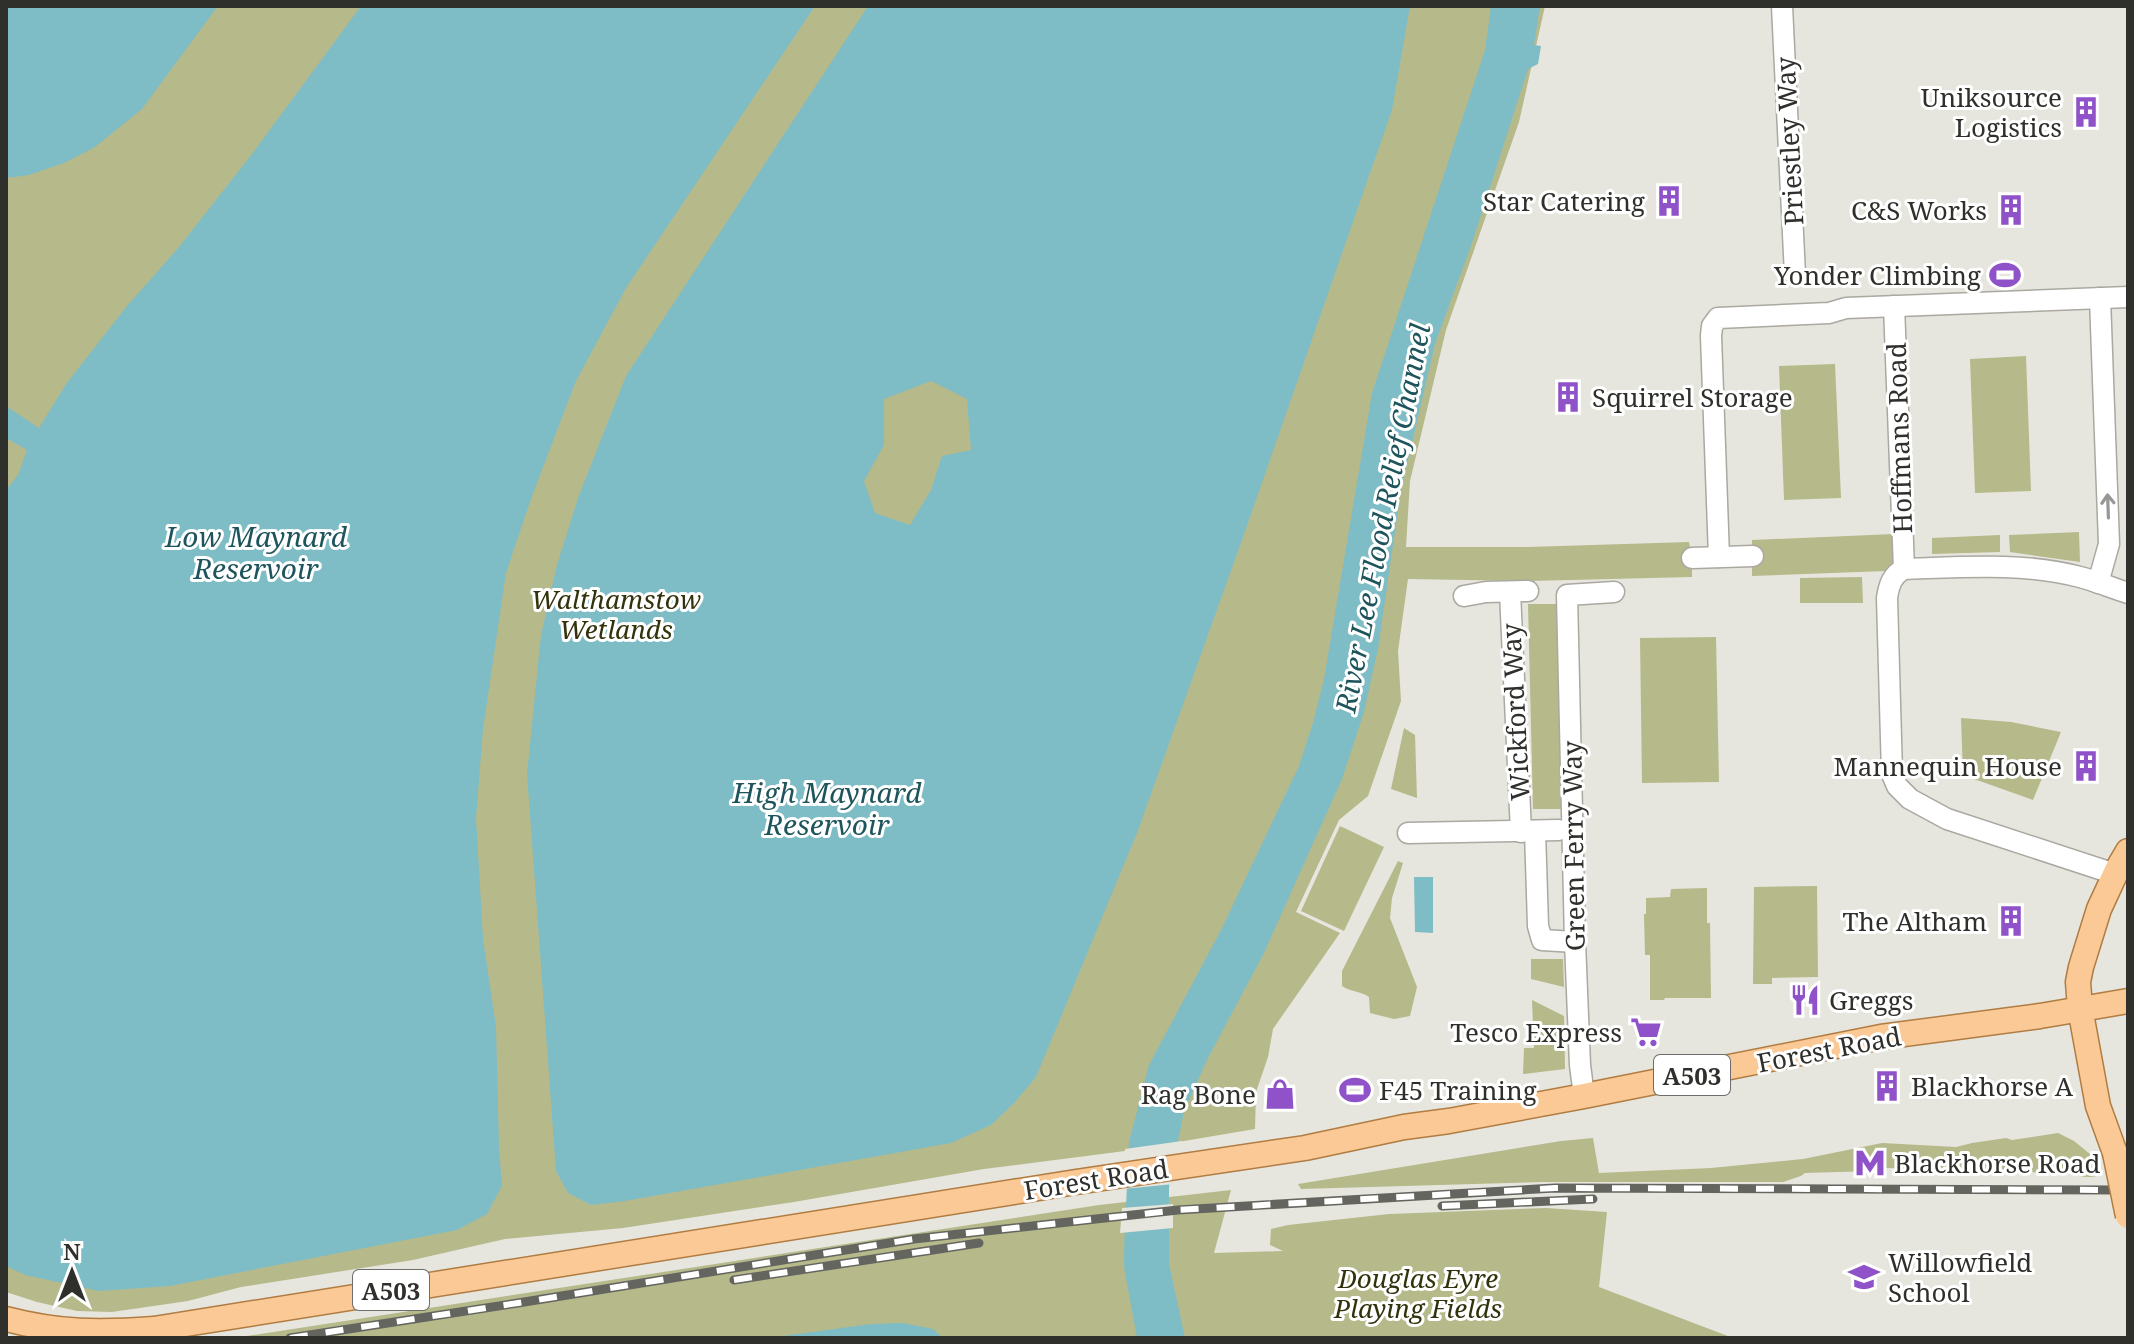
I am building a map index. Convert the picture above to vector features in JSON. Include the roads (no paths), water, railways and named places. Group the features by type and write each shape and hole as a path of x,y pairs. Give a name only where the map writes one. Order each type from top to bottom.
{"main road":[{"path":"2128,851 2099,909 2078,982 2098,1106 2115,1153 2128,1216"},
{"name":"Forest Road","path":"6,1319 61,1331 154,1329 1305,1148 1881,1037 2128,1001"}],"street":[{"name":"Priestley Way","path":"1782,6 1795,275"},
{"path":"1719,557 1712,326 1718,318 1829,313 1846,308 2128,297"},
{"path":"2098,583 2109,544 2100,298"},
{"name":"Hoffmans Road","path":"1894,306 1904,569"},
{"path":"1692,558 1753,556"},
{"path":"2115,874 1947,819 1910,799 1897,786 1892,774 1887,598 1889,585 1904,569 2005,567 2079,577 2128,593"},
{"name":"Wickford Way","path":"1464,596 1519,592 1528,831 1538,926 1542,940 1575,942"},
{"name":"Green Ferry Way","path":"1584,1096 1575,942 1567,595 1614,592"},
{"path":"1408,833 1559,830"}],"water":[{"path":"6,6 218,6 142,109 95,147 64,163 29,175 6,178"},
{"name":"Low Maynard Reservoir","path":"361,6 815,6 626,288 576,381 506,573 483,729 476,818 483,939 496,1026 502,1186 487,1214 457,1230 170,1286 99,1291 25,1275 6,1266 6,490 18,475 27,450 6,438 6,406 39,428 66,384 252,154"},
{"name":"High Maynard Reservoir","path":"868,6 1410,6 1392,110 1137,833 1036,1077 991,1125 951,1143 591,1205 568,1193 556,1171 527,774 541,635 557,565 578,498 626,376","holes":["931,381 967,399 971,450 942,456 931,490 910,525 875,513 864,481 884,445 884,399"]},
{"name":"River Lee Flood Relief Channel","path":"1491,6 1540,6 1534,45 1541,46 1538,64 1528,69 1472,243 1435,344 1401,490 1378,649 1364,712 1342,779 1263,955 1208,1058 1184,1111 1169,1187 1169,1264 1185,1338 1137,1338 1124,1267 1124,1249 1129,1142 1149,1065 1221,930 1299,766 1313,723 1324,679 1372,393 1485,50"},
{"path":"1414,877 1433,877 1433,933 1415,932"},
{"path":"903,1323 933,1329 943,1338 768,1338 871,1324"}],"railway":[{"path":"290,1338 914,1239 1178,1210 1555,1188 2128,1190"},
{"path":"1442,1206 1593,1199"},
{"path":"734,1280 979,1243"}],"place":[{"name":"Uniksource Logistics","path":"2086,112"},
{"name":"Star Catering","path":"1669,201"},
{"name":"C&S Works","path":"2011,210"},
{"name":"Yonder Climbing","path":"2005,275"},
{"name":"Squirrel Storage","path":"1568,397"},
{"name":"Mannequin House","path":"2086,766"},
{"name":"The Altham","path":"2011,921"},
{"name":"Greggs","path":"1805,1000"},
{"name":"Tesco Express","path":"1646,1032"},
{"name":"Blackhorse A","path":"1887,1086"},
{"name":"F45 Training","path":"1355,1090"},
{"name":"Rag Bone","path":"1280,1094"},
{"name":"Blackhorse Road","path":"1870,1163"},
{"name":"Willowfield School","path":"1864,1277"}],"park label":[{"name":"Walthamstow Wetlands","path":"616,614"},
{"name":"Douglas Eyre Playing Fields","path":"1418,1293"}]}
